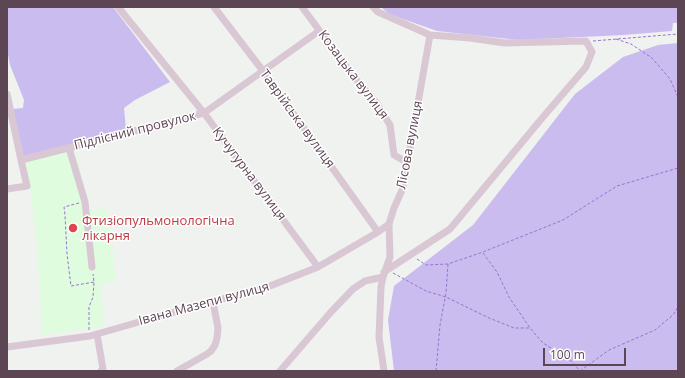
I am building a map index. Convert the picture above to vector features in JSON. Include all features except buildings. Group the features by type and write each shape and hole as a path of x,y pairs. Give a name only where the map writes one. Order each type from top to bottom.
{"street":[{"name":"Кучугурна вулиця","path":"118,7 204,113 318,267"},
{"name":"Таврійська вулиця","path":"214,7 263,71 378,232"},
{"name":"Козацька вулиця","path":"302,7 353,76 376,102 390,124 394,155 408,163"},
{"path":"280,371 353,289 366,281 385,273 450,229 586,67 592,52 586,42 505,43 470,38 430,35 378,12 373,7"},
{"name":"Підлісний провулок","path":"21,160 204,113 319,31"},
{"name":"Лісова вулиця","path":"384,371 379,337 381,287 390,257 389,224 403,188 430,35"},
{"path":"7,94 28,186 7,189"},
{"path":"69,148 85,202 92,266"},
{"name":"Івана Мазепи вулиця","path":"7,347 93,335 270,286 318,267 389,224"},
{"path":"177,371 207,354 215,345 218,328 213,302"},
{"path":"93,335 103,369 101,371"}],"path":[{"path":"586,42 678,34"},
{"path":"615,39 631,44 652,58 670,79 678,97"},
{"path":"411,255 426,265 448,264 483,252 563,220 617,186 678,168"},
{"path":"85,202 64,207 67,254 71,286 94,282"},
{"path":"483,252 497,272 509,297 530,328 543,343 569,359 580,371 609,350 655,330 673,315 678,307"},
{"path":"436,371 440,325 446,297 448,264"},
{"path":"92,266 94,282 93,297 89,307 93,335"},
{"path":"385,273 426,291 446,297 489,318 514,328 530,328"}],"shaded area":[{"path":"7,7 113,7 170,82 135,100 124,108 126,129 102,134 75,150 25,162 13,109 23,108 24,100 10,65 7,49"},
{"path":"381,7 678,7 678,23 673,23 672,31 518,40 437,31 389,14"},
{"path":"678,43 678,371 394,371 388,320 394,286 473,225 575,94 623,57 658,45"},
{"name":"Фтизіопульмонологічна лікарня","path":"75,150 91,211 108,209 116,281 100,284 104,326 42,335 37,245 25,162"}],"place":[{"name":"Фтизіопульмонологічна лікарня","path":"73,228"}]}
